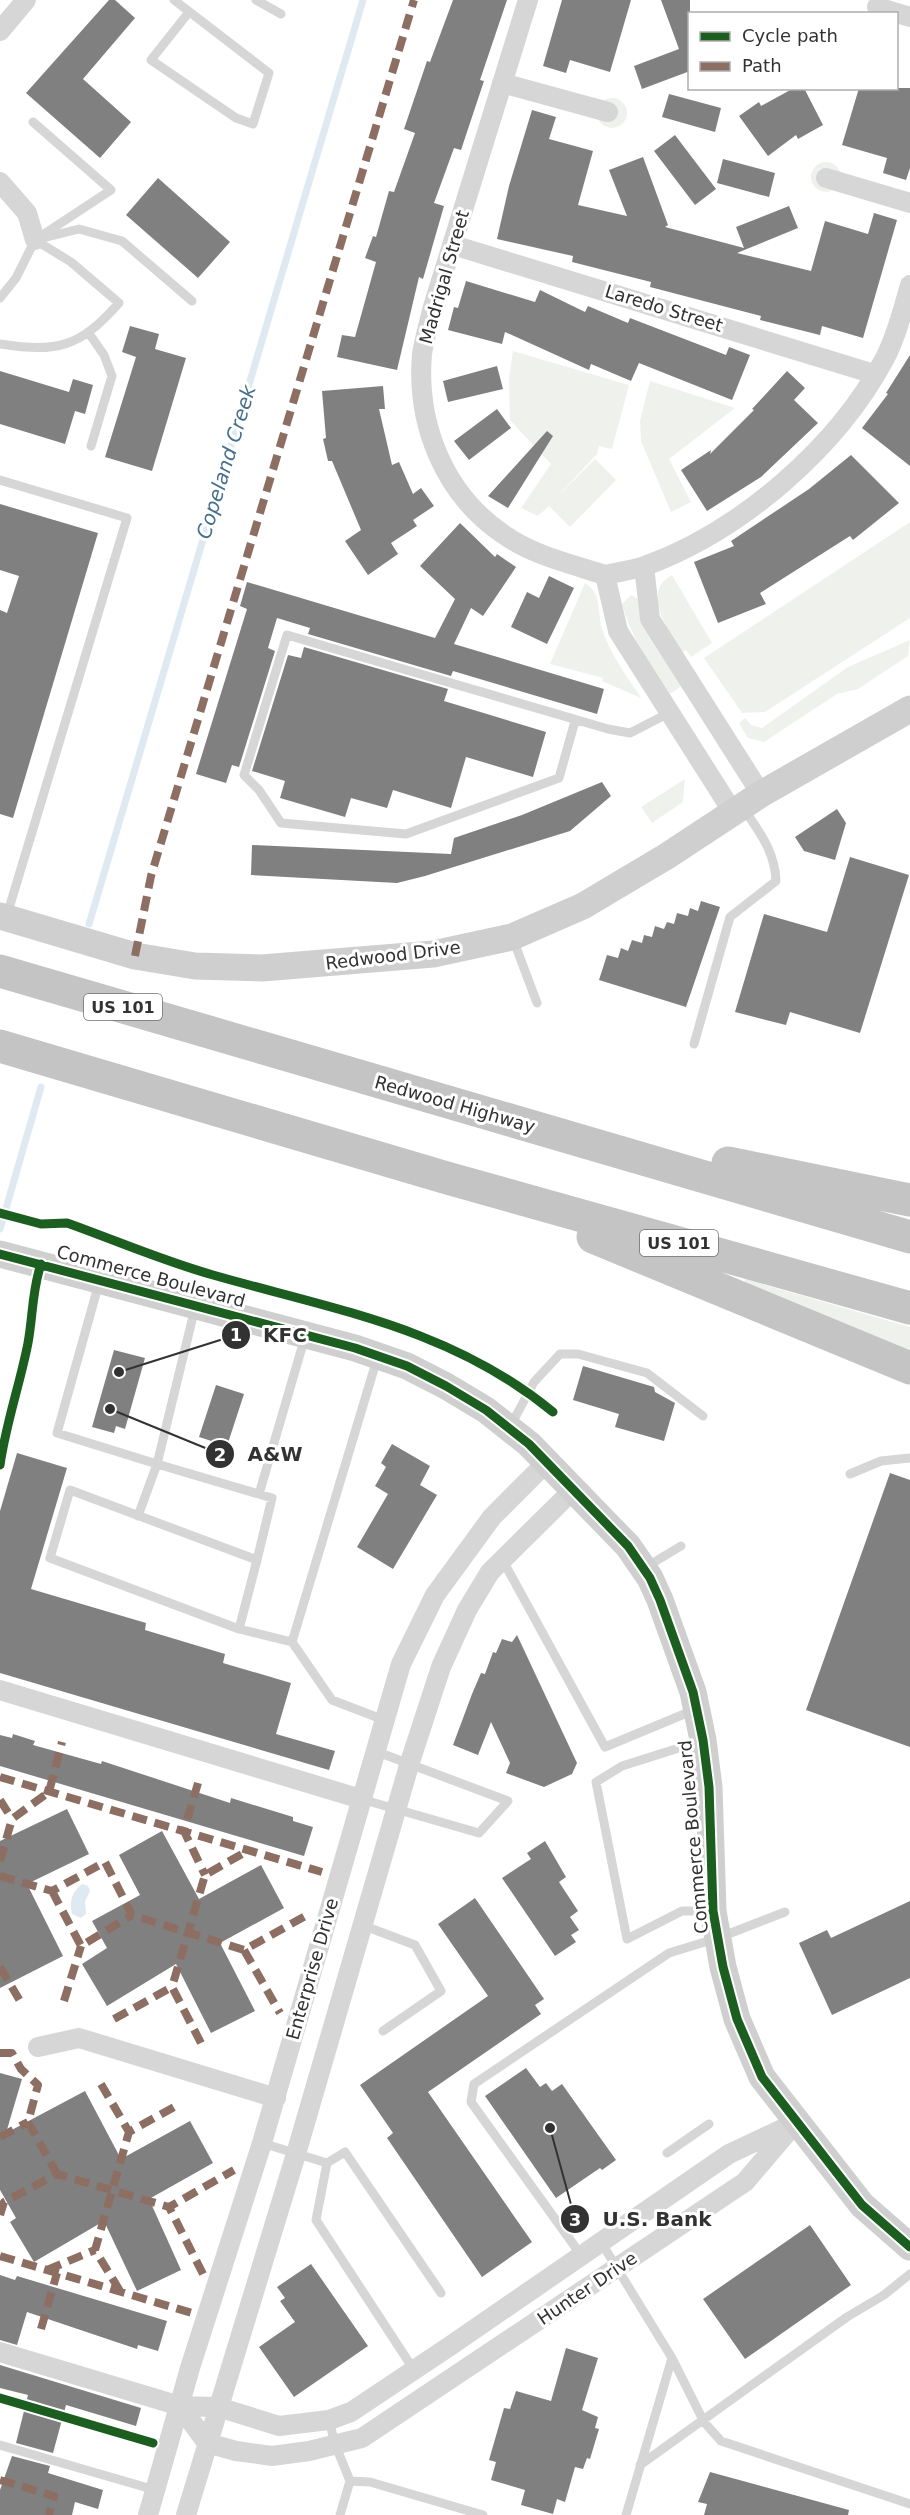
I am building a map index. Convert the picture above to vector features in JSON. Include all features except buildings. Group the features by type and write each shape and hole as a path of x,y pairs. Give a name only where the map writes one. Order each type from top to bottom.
{"highway":[{"name":"Redwood Highway","path":"1,971 910,1237"},
{"name":"US 101","path":"0,1046 447,1178 910,1308"},
{"path":"497,1116 910,1200"},
{"path":"447,1178 910,1368"}],"street":[{"path":"0,31 26,0"},
{"name":"Madrigal Street","path":"528,0 436,297 422,353 422,397 428,433 444,469 468,504 503,534 525,546 605,575"},
{"path":"877,8 892,12"},
{"path":"502,83 608,112"},
{"path":"826,178 910,203"},
{"path":"0,182 27,213 35,240"},
{"name":"Laredo Street","path":"453,245 874,374"},
{"path":"746,805 669,713 618,631 605,575 644,566 722,527 785,481 822,446 854,407 874,374 894,337 910,285"},
{"path":"644,566 650,619 746,805"},
{"name":"Redwood Drive","path":"3,917 72,940 195,966 262,968 433,954 512,937 583,906 746,805 910,709"},
{"name":"Commerce Boulevard","path":"0,1254 306,1334 407,1366 446,1386 510,1429 548,1461 628,1546 644,1569 660,1600 696,1709 703,1740 709,1787 713,1911 737,2019 762,2077 862,2205 910,2247"},
{"name":"Enterprise Drive","path":"148,2515 276,2098 401,1664 435,1596 492,1517 548,1461"},
{"name":"Enterprise Drive","path":"186,2515 296,2154 410,1762 441,1667 467,1610 501,1557 574,1489"},
{"path":"0,1690 362,1799"},
{"path":"38,2047 79,2038 276,2098"},
{"name":"Hunter Drive","path":"0,2352 180,2406 218,2407 279,2426 330,2420 351,2412 414,2370 729,2154 797,2122"},
{"name":"Hunter Drive","path":"207,2443 236,2451 272,2456 362,2438 745,2182 797,2122"},
{"path":"180,2406 207,2443"}],"lane":[{"path":"174,0 269,73 253,124 236,118 151,60 189,12"},
{"path":"256,0 281,14"},
{"path":"0,298 18,275 35,240 111,190 33,122"},
{"path":"35,240 79,230 122,241 192,301"},
{"path":"0,344 36,350 72,343 100,325 119,303 71,262 35,240"},
{"path":"88,332 104,355 112,375 91,446"},
{"path":"0,480 127,518 3,917"},
{"path":"575,721 559,778 406,834 281,823 259,790 244,775 286,635 575,721 630,733 669,713"},
{"path":"694,1044 730,917 776,881 775,864 769,847 746,805"},
{"path":"512,937 537,1003"},
{"path":"100,1280 57,1433 272,1498 240,1629"},
{"path":"138,1516 157,1464 196,1305"},
{"path":"259,1494 306,1334"},
{"path":"510,1429 534,1382 560,1354 578,1354 646,1373 703,1416"},
{"path":"292,1642 378,1356"},
{"path":"850,1474 881,1461 910,1458"},
{"path":"257,1560 70,1491 50,1558 240,1629 292,1642 332,1700 384,1720"},
{"path":"644,1569 681,1546"},
{"path":"501,1557 605,1747 696,1709"},
{"path":"703,1740 622,1766 596,1782 627,1939 682,1911 713,1911"},
{"path":"362,1799 479,1833 508,1801 410,1762 375,1751"},
{"path":"581,2255 471,2102 474,2084 669,1953 718,1938 785,1912"},
{"path":"362,1925 416,1945 441,1990 383,2031"},
{"path":"668,2153 709,2124"},
{"path":"262,2143 327,2163 345,2152 441,2293"},
{"path":"327,2163 316,2220 414,2370"},
{"path":"601,2242 672,2358 704,2422 721,2441 910,2504"},
{"path":"640,2465 704,2422 847,2317 884,2295 910,2274"},
{"path":"626,2515 672,2358"},
{"path":"330,2420 335,2444 350,2481 340,2515"},
{"path":"0,2445 155,2490"},
{"path":"350,2481 370,2481 483,2515"}],"shaded area":[{"path":"612,98 622,103 627,113 622,123 612,128 602,123 597,113 602,103"},
{"path":"826,162 836,167 841,177 836,187 826,192 816,187 811,177 816,167"},
{"path":"513,351 629,385 612,449 599,446 597,454 557,497 595,459 616,480 570,527 549,506 538,516 521,508 551,464 510,420 509,378"},
{"path":"650,381 735,408 669,459 691,502 671,512 641,441 640,421"},
{"path":"910,522 910,618 765,712 742,713 704,658"},
{"path":"672,575 712,643 691,657 686,650 682,652 670,634 660,612 658,591 663,582"},
{"path":"585,583 595,592 602,629 610,647 641,698 602,681 603,678 550,664"},
{"path":"631,595 640,600 683,685 670,694 642,651 626,617 622,604"},
{"path":"910,640 908,656 858,689 837,694 764,742 748,738 739,723 745,718 751,725 762,728 848,667"},
{"path":"685,779 683,802 652,823 641,807"},
{"path":"745,1279 910,1327 910,1352 743,1287"},
{"path":"82,1884 88,1886 90,1891 85,1901 86,1914 81,1918 72,1914 71,1905 72,1897"}],"waterway":[{"name":"Copeland Creek","path":"89,924 363,0"},
{"name":"Copeland Creek","path":"0,1229 41,1087"}],"marked path":[{"path":"135,956 151,876 414,0"},
{"path":"0,1861 12,1819 49,1792 62,1742"},
{"path":"0,1777 322,1872"},
{"path":"198,1783 184,1831 205,1875"},
{"path":"0,1800 12,1819"},
{"path":"201,2043 172,1987 205,1875 249,1850"},
{"path":"0,1876 52,1891 105,1862 132,1915 244,1950 309,1914"},
{"path":"52,1891 81,1946 132,1915"},
{"path":"64,2001 81,1946"},
{"path":"244,1950 280,2013"},
{"path":"0,1967 23,2006"},
{"path":"114,2019 172,1987"},
{"path":"0,2053 12,2053 21,2069 38,2085 28,2122 57,2174"},
{"path":"101,2084 129,2132"},
{"path":"120,2291 95,2250 129,2132 174,2107"},
{"path":"0,2137 28,2122"},
{"path":"203,2274 169,2207 234,2170"},
{"path":"0,2215 4,2202 57,2174 169,2207"},
{"path":"47,2270 95,2250"},
{"path":"0,2256 192,2313"},
{"path":"41,2329 57,2273"},
{"path":"0,2480 54,2496 49,2515"}],"cycle path":[{"path":"0,1213 41,1224 67,1223 194,1269 390,1325 474,1360 514,1383 553,1412"},
{"path":"0,1254 355,1348 407,1366 486,1410 529,1444 628,1546 650,1578 660,1600 693,1692 703,1740 709,1787 713,1911 723,1967 737,2019 762,2077 862,2205 910,2247"},
{"path":"0,1465 28,1343 34,1293 41,1264"},
{"path":"0,2398 153,2443"}],"place":[{"name":"KFC","path":"119,1372"},
{"name":"A&W","path":"110,1409"},
{"name":"U.S. Bank","path":"550,2128"}]}
